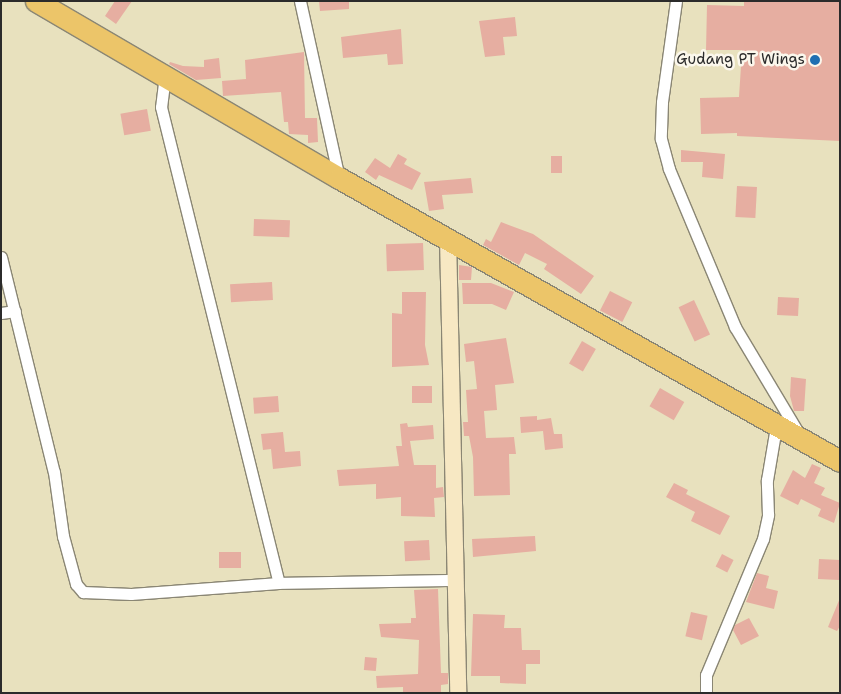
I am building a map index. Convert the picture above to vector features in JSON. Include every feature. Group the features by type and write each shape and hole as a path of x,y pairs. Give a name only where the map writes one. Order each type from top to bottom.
{"highway":[{"path":"36,1 339,178 448,238 776,427 840,461"}],"street":[{"path":"300,1 339,178"},
{"path":"676,1 662,102 661,139 669,169 735,327 802,440"},
{"path":"165,75 161,107 279,583"},
{"path":"448,238 458,693"},
{"path":"1,257 54,472 63,536 76,584 83,592 131,594 279,583 457,580"},
{"path":"1,312 15,311"},
{"path":"706,693 706,675 763,540 768,515 767,480 776,427"}],"building":[{"path":"115,1 132,1 116,24 105,16"},
{"path":"319,1 349,1 349,9 320,11"},
{"path":"744,1 840,1 840,141 737,136 737,133 701,134 700,98 739,97 742,50 706,50 707,5 744,6"},
{"path":"515,17 517,36 503,37 505,55 485,57 479,21"},
{"path":"401,29 403,64 388,65 387,54 343,58 341,37"},
{"path":"304,52 305,118 317,118 318,142 308,143 308,135 289,134 288,122 284,122 281,92 223,96 222,81 246,79 245,60"},
{"path":"219,58 221,78 196,80 169,64 170,62 183,66 204,67 204,60"},
{"path":"147,109 151,131 124,135 120,114"},
{"path":"681,150 725,154 723,179 702,177 703,162 681,162"},
{"path":"398,154 407,159 404,164 421,173 412,190 379,175 376,180 365,172 375,158 390,168"},
{"path":"551,156 562,156 562,173 551,173"},
{"path":"471,178 473,193 442,195 444,209 429,211 424,182"},
{"path":"737,186 757,187 755,218 735,217"},
{"path":"254,219 290,220 289,237 253,236"},
{"path":"501,222 533,234 594,276 581,294 544,269 547,264 525,253 519,265 483,245 486,239 491,242"},
{"path":"423,243 424,270 387,271 386,244"},
{"path":"459,265 472,267 471,280 459,280"},
{"path":"272,282 273,300 231,302 230,284"},
{"path":"462,283 491,283 514,292 506,310 492,304 463,304"},
{"path":"610,291 632,302 622,322 600,311"},
{"path":"402,292 426,292 425,345 429,365 392,367 392,313 402,314"},
{"path":"778,297 799,298 798,316 777,315"},
{"path":"694,300 710,334 695,342 679,307"},
{"path":"506,338 514,383 495,385 497,410 484,411 486,438 514,437 516,454 509,454 510,495 474,496 473,457 469,436 464,436 463,422 468,422 466,390 477,389 474,361 466,362 464,344"},
{"path":"582,341 596,349 583,372 569,364"},
{"path":"791,377 806,379 804,411 794,411 790,396"},
{"path":"412,386 432,386 432,403 412,403"},
{"path":"660,388 684,402 674,420 650,406"},
{"path":"278,396 279,412 254,414 253,398"},
{"path":"537,416 537,420 551,418 554,434 562,434 563,448 545,450 543,431 521,433 520,417"},
{"path":"407,423 408,427 433,425 434,439 410,441 414,465 436,465 436,488 443,487 444,497 434,498 435,517 401,516 401,497 376,499 376,484 339,486 337,470 399,466 396,446 402,446 400,424"},
{"path":"283,432 285,452 300,451 301,466 273,469 271,449 263,450 261,434"},
{"path":"812,464 821,468 814,483 825,488 821,495 840,503 834,523 818,516 821,509 801,499 798,505 780,496 793,470 805,478"},
{"path":"674,483 688,490 686,494 730,516 720,535 691,521 695,512 666,497"},
{"path":"535,536 536,551 473,557 472,539"},
{"path":"429,540 430,560 405,561 404,541"},
{"path":"219,552 241,552 241,568 219,568"},
{"path":"722,554 734,560 727,572 716,566"},
{"path":"819,559 840,560 839,580 818,579"},
{"path":"757,573 769,576 766,588 778,591 774,609 746,602"},
{"path":"438,589 441,673 448,673 448,684 441,685 441,693 403,693 403,687 377,688 376,676 418,674 419,640 381,637 379,624 411,623 411,618 416,618 414,590"},
{"path":"840,598 840,626 837,631 828,627"},
{"path":"691,612 708,616 702,640 685,636"},
{"path":"473,614 505,615 504,628 521,628 522,650 540,650 540,664 526,664 526,684 500,683 500,676 471,676"},
{"path":"749,618 759,636 741,645 733,630 735,625"},
{"path":"365,657 377,658 376,671 364,670"}],"place":[{"name":"Gudang PT Wings","path":"815,60"}]}
